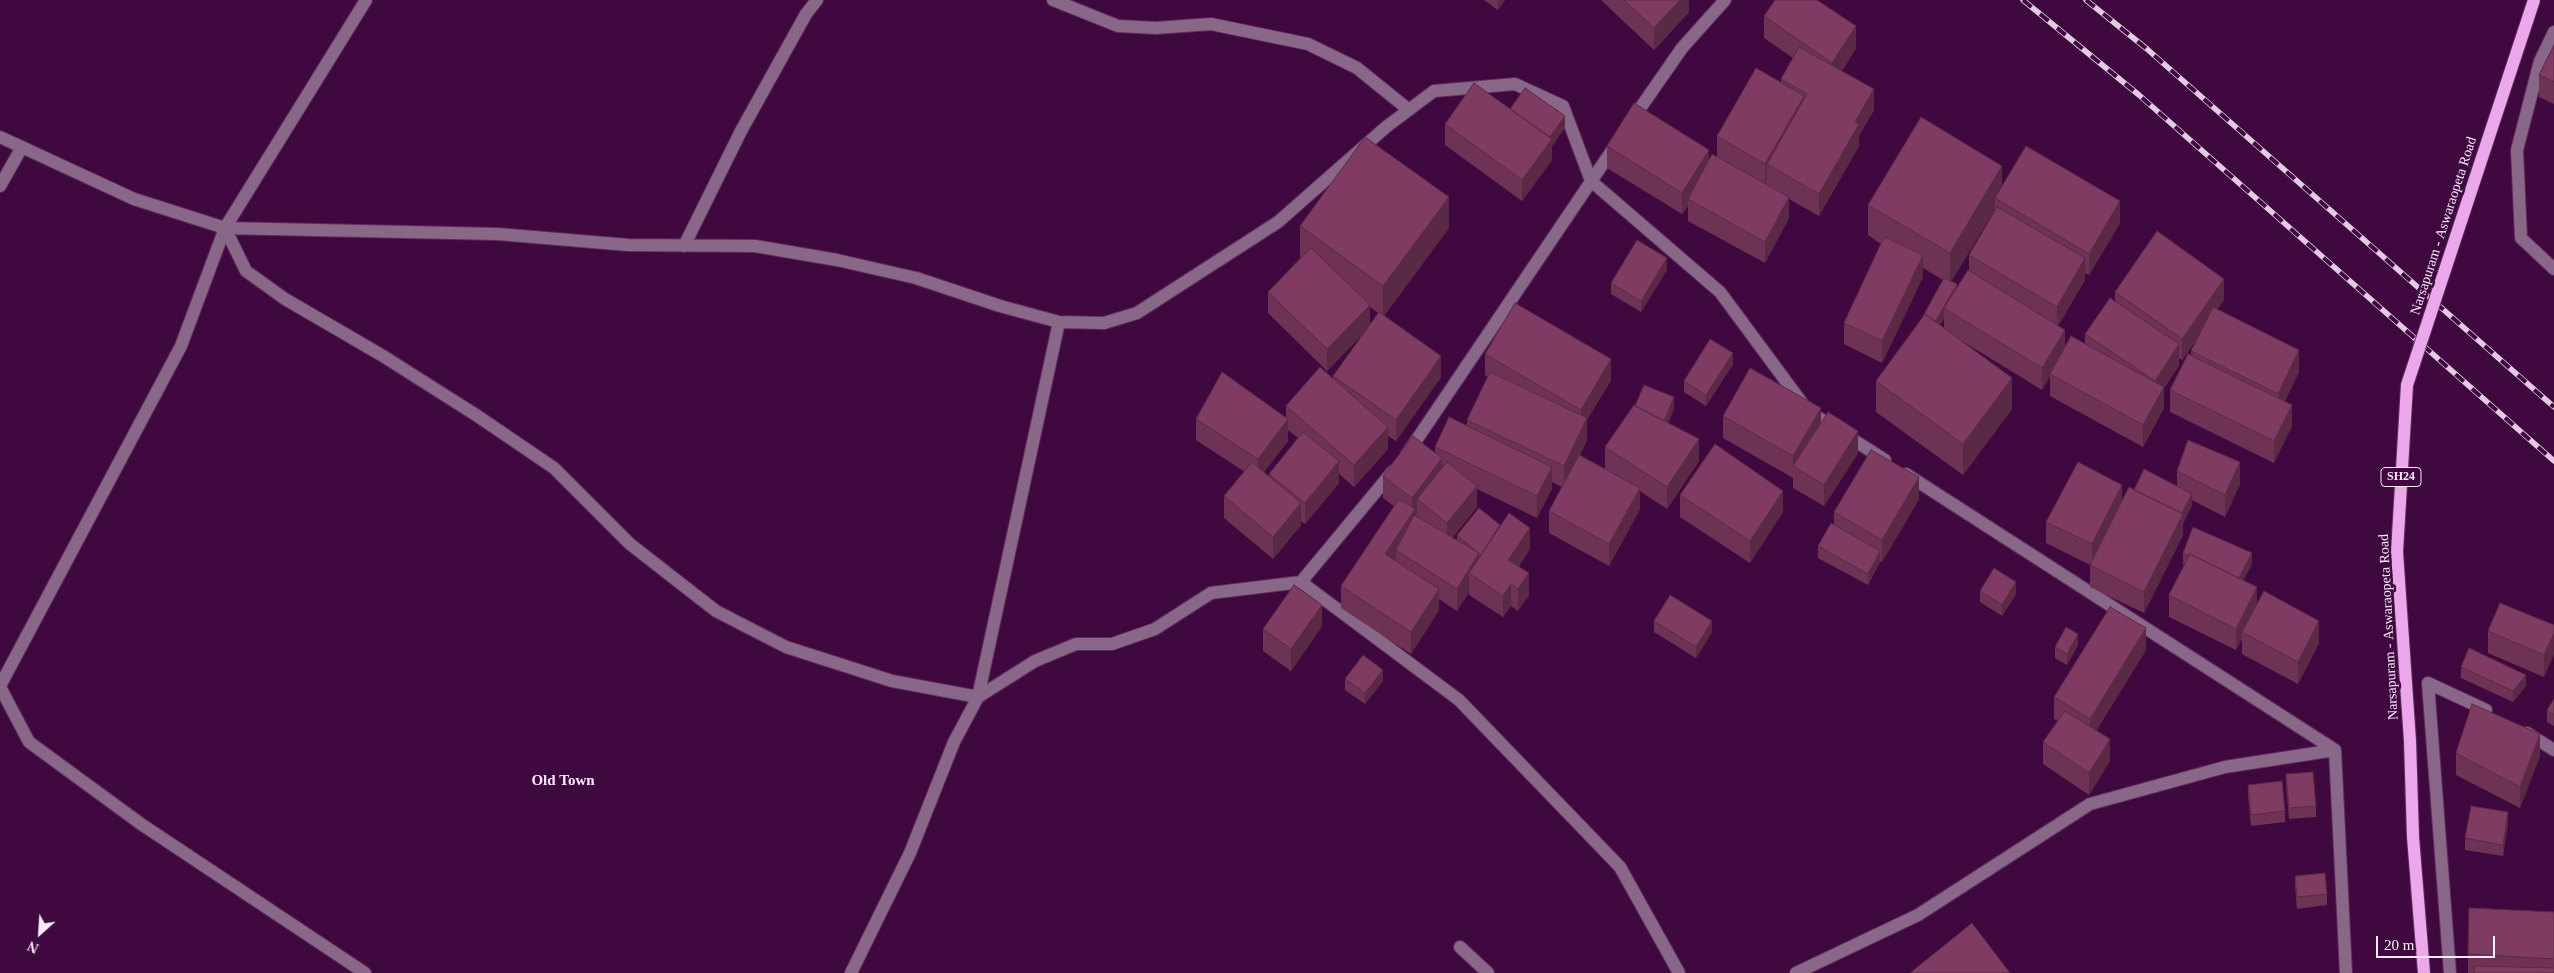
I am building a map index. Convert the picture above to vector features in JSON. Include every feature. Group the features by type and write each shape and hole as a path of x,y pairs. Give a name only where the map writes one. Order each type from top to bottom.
{"main road":[{"name":"Narsapuram - Aswaraopeta Road","path":"2424,973 2412,837 2410,741 2397,552 2406,385 2534,0"}],"street":[{"path":"364,973 141,824 29,742 0,687 181,346 225,228 366,0"},
{"path":"684,246 740,131 806,14 817,0"},
{"path":"1053,0 1118,26 1156,28 1211,24 1308,44 1357,68 1409,110"},
{"path":"225,228 246,271 285,299 384,356 554,468 630,544 716,611 786,647 892,681 978,697 1035,661 1076,644 1112,644 1155,629 1210,593 1301,582 1414,445 1682,48 1725,0"},
{"path":"2554,32 2540,61 2517,150 2521,238 2554,269"},
{"path":"0,137 134,199 225,228 498,234 628,246 754,246 836,260 916,278 1000,306 1059,322 1104,323 1137,313 1278,222 1409,110 1434,91 1515,84 1563,106 1591,181 1720,292 1808,411 2335,750"},
{"path":"0,186 22,147"},
{"path":"851,973 910,853 954,742 978,697 1059,322"},
{"path":"1301,582 1459,700 1620,867 1679,973"},
{"path":"2450,973 2428,683 2494,714"},
{"path":"2517,727 2554,750"},
{"path":"1796,973 1918,915 2090,804 2225,767 2335,750"},
{"path":"2335,750 2346,973"},
{"path":"1460,946 1488,973"}],"building":[{"path":"1624,0 1680,0 1654,28"},
{"path":"1775,0 1817,0 1856,26 1832,63 1764,16"},
{"path":"2554,45 2554,82 2539,75"},
{"path":"1799,47 1874,89 1855,122 1859,124 1819,194 1767,164 1807,94 1781,79"},
{"path":"1756,68 1804,96 1765,164 1717,136"},
{"path":"1474,83 1552,139 1522,180 1445,124"},
{"path":"1525,88 1565,116 1550,137 1510,109"},
{"path":"1634,103 1709,150 1682,193 1607,146"},
{"path":"1921,117 2002,166 1950,253 1868,205"},
{"path":"1365,137 1449,197 1383,286 1300,226"},
{"path":"2026,146 2120,201 2089,254 1995,198"},
{"path":"1712,154 1789,197 1765,242 1688,199"},
{"path":"1997,207 2085,258 2057,307 1969,255"},
{"path":"2157,231 2224,279 2182,339 2115,292"},
{"path":"1884,237 1923,255 1882,341 1844,323"},
{"path":"1637,240 1667,258 1641,301 1611,283"},
{"path":"1311,248 1370,305 1327,349 1268,292"},
{"path":"1968,270 2065,330 2042,368 1944,308"},
{"path":"1944,278 1957,284 1935,322 1925,314 1923,316"},
{"path":"2110,298 2179,344 2155,381 2085,334"},
{"path":"1515,303 1611,359 1581,410 1485,354"},
{"path":"2213,307 2299,350 2278,394 2191,351"},
{"path":"1379,312 1441,356 1396,420 1333,376"},
{"path":"1925,314 2012,378 1963,444 1876,381"},
{"path":"2071,336 2164,387 2143,425 2050,374"},
{"path":"1710,339 1733,353 1706,395 1684,381"},
{"path":"2188,354 2292,405 2274,441 2170,390"},
{"path":"1320,367 1388,427 1354,465 1286,406"},
{"path":"1750,368 1821,408 1793,456 1723,416"},
{"path":"1222,372 1288,419 1258,459 1196,419"},
{"path":"1490,372 1587,418 1564,466 1467,420"},
{"path":"1644,385 1674,397 1664,421 1635,406"},
{"path":"1634,405 1699,439 1667,487 1605,447"},
{"path":"1828,412 1858,431 1824,485 1793,466"},
{"path":"1449,417 1552,467 1537,496 1435,447"},
{"path":"1303,432 1339,461 1305,503 1269,474"},
{"path":"1413,436 1442,458 1412,498 1383,476"},
{"path":"2188,440 2240,462 2225,495 2177,471"},
{"path":"1715,444 1783,491 1750,541 1680,495"},
{"path":"1871,450 1919,477 1882,540 1834,512"},
{"path":"1579,455 1640,488 1609,544 1549,511"},
{"path":"1252,462 1301,503 1273,537 1224,496"},
{"path":"1447,462 1477,486 1447,523 1417,499"},
{"path":"2078,462 2122,485 2092,544 2046,522"},
{"path":"2144,469 2192,494 2182,513 2134,490"},
{"path":"2129,487 2183,514 2144,592 2090,565"},
{"path":"1399,499 1415,509 1385,554 1439,589 1411,632 1341,586"},
{"path":"1479,508 1500,525 1481,555 1457,535"},
{"path":"1509,513 1530,528 1508,560 1529,573 1518,589 1511,584 1503,596 1469,573"},
{"path":"1414,515 1479,553 1457,589 1396,550"},
{"path":"1831,523 1880,551 1868,574 1818,546"},
{"path":"2193,527 2252,553 2239,578 2190,554 2189,556 2183,553"},
{"path":"2190,554 2257,587 2236,629 2169,595"},
{"path":"1994,568 2016,582 2002,605 1980,591"},
{"path":"1294,585 1322,605 1291,649 1263,629"},
{"path":"2264,591 2319,621 2298,662 2242,632"},
{"path":"1670,595 1712,621 1696,647 1654,621"},
{"path":"2500,603 2554,625 2554,633 2544,655 2488,631"},
{"path":"2110,607 2146,628 2090,719 2054,697"},
{"path":"2066,627 2078,634 2067,654 2055,647"},
{"path":"2469,648 2526,675 2513,691 2461,667"},
{"path":"1363,655 1383,670 1365,693 1345,679"},
{"path":"2554,699 2554,715 2547,710"},
{"path":"2472,704 2540,734 2520,787 2456,753"},
{"path":"2065,711 2110,739 2089,773 2043,742"},
{"path":"2313,772 2316,806 2289,808 2286,774"},
{"path":"2282,781 2285,811 2251,815 2248,785"},
{"path":"2471,806 2508,812 2503,845 2465,838"},
{"path":"2325,873 2327,894 2297,897 2295,876"},
{"path":"2469,908 2554,912 2554,959 2468,954"},
{"path":"1972,923 2010,973 1910,973"},
{"path":"2474,966 2554,968 2554,973 2474,973"}],"railway":[{"path":"2023,0 2139,95 2554,461"},
{"path":"2086,0 2147,49 2554,407"}],"district":[{"name":"Old Town","path":"563,781"}]}
